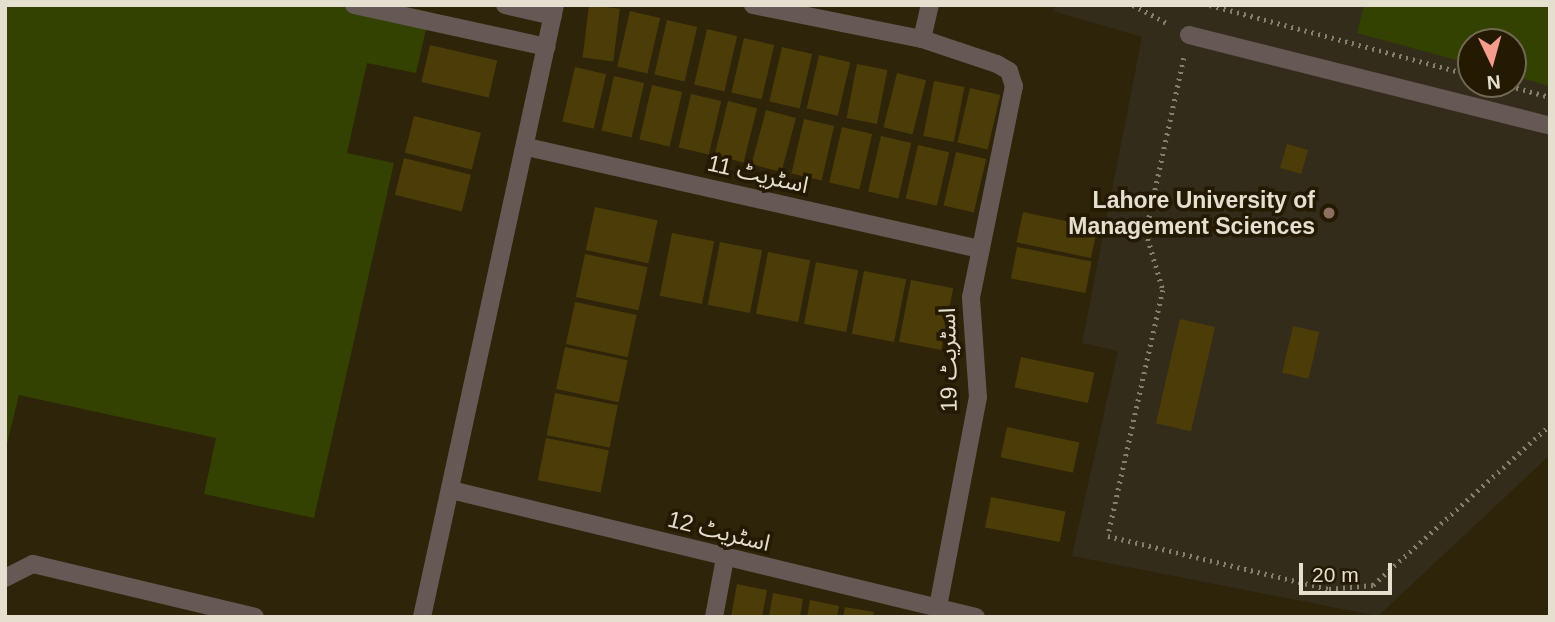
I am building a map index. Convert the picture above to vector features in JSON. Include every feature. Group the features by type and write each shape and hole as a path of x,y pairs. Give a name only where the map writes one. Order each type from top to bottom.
{"street":[{"path":"355,5 546,47"},
{"path":"422,617 527,147 554,10 505,5"},
{"path":"752,5 922,39 930,5"},
{"path":"1189,35 1550,126"},
{"name":"اسٹریٹ 19","path":"922,39 1009,71 1014,86 979,249 969,323 978,397 938,607"},
{"name":"اسٹریٹ 11","path":"527,147 979,249"},
{"name":"اسٹریٹ 12","path":"451,491 976,617"},
{"path":"714,617 725,558"},
{"path":"5,578 13,565 78,572 255,617"}],"path":[{"path":"1133,5 1189,35 1146,232 1163,290 1108,536 1329,589 1373,585 1550,425"},
{"path":"1210,5 1457,71"},
{"path":"1527,91 1550,97"}],"shaded area":[{"name":"Lahore University of Management Sciences","path":"1056,5 1550,5 1550,455 1378,616 1072,556 1118,351 1082,343 1142,37 1053,11"}],"green space":[{"path":"5,5 396,5 430,12 416,73 367,63 347,153 394,163 314,518 204,494 216,438 19,395 5,452"},
{"path":"1364,5 1550,5 1550,86 1527,80 1527,28 1457,28 1457,60 1357,33"}],"building":[{"path":"589,5 620,9 613,61 583,58"},
{"path":"630,11 660,18 647,74 617,67"},
{"path":"667,20 697,27 685,82 654,75"},
{"path":"707,29 737,36 724,92 694,85"},
{"path":"744,38 774,45 762,100 731,93"},
{"path":"430,45 497,61 489,98 421,82"},
{"path":"782,47 812,54 800,109 769,102"},
{"path":"819,55 850,62 838,116 807,109"},
{"path":"857,64 887,70 877,124 847,118"},
{"path":"575,67 606,74 594,129 562,122"},
{"path":"897,73 926,80 913,135 883,127"},
{"path":"614,76 644,83 632,138 601,131"},
{"path":"934,81 964,87 954,142 923,136"},
{"path":"652,85 682,92 670,147 639,140"},
{"path":"970,88 1000,95 988,150 957,143"},
{"path":"691,94 721,101 709,155 679,148"},
{"path":"728,101 757,108 744,163 714,155"},
{"path":"766,110 796,118 781,172 752,164"},
{"path":"414,116 481,133 472,170 405,153"},
{"path":"804,119 834,126 822,181 791,174"},
{"path":"842,127 872,134 859,190 829,183"},
{"path":"881,136 911,143 898,199 868,192"},
{"path":"1287,144 1308,150 1301,174 1280,168"},
{"path":"918,145 949,152 937,206 906,199"},
{"path":"956,152 986,159 974,213 944,206"},
{"path":"404,158 471,175 462,212 395,195"},
{"path":"595,207 658,220 648,263 586,250"},
{"path":"1023,212 1097,228 1091,258 1017,242"},
{"path":"672,233 714,241 702,304 660,296"},
{"path":"720,242 762,250 750,313 708,305"},
{"path":"1017,247 1092,262 1085,293 1011,278"},
{"path":"768,252 810,260 798,322 756,314"},
{"path":"585,254 648,267 638,310 576,297"},
{"path":"816,262 858,270 846,332 804,324"},
{"path":"864,271 906,279 894,342 852,334"},
{"path":"911,280 953,288 941,350 899,342"},
{"path":"575,302 637,315 628,357 566,344"},
{"path":"1180,319 1215,327 1191,431 1156,423"},
{"path":"1293,326 1319,332 1309,379 1282,373"},
{"path":"565,347 628,360 619,402 556,389"},
{"path":"1021,357 1094,373 1088,403 1015,387"},
{"path":"555,393 618,405 610,447 547,435"},
{"path":"1007,427 1079,442 1073,473 1001,457"},
{"path":"546,438 609,450 601,492 538,480"},
{"path":"991,497 1066,512 1060,542 985,527"},
{"path":"737,584 767,590 762,617 731,617"},
{"path":"773,593 803,599 800,617 769,617"},
{"path":"810,600 839,606 837,617 807,617"},
{"path":"845,607 874,612 873,617 843,617"}],"place":[{"name":"Lahore University of Management Sciences","path":"1329,213"}]}
